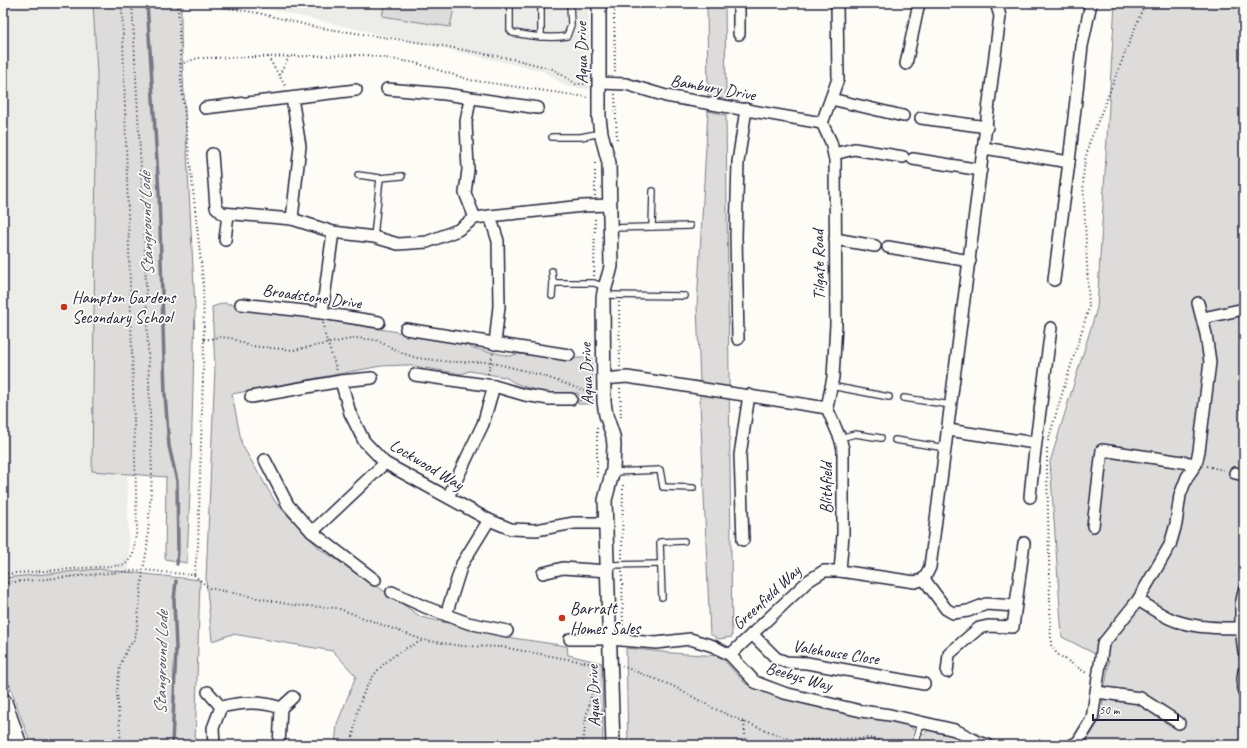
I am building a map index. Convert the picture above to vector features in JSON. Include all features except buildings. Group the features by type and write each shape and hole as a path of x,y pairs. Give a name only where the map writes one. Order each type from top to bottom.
{"main road":[{"path":"3,702 18,745"}],"street":[{"name":"Aqua Drive","path":"599,3 599,113 601,133 610,163 611,228 610,272 604,291 603,379 600,398 613,436 614,455 618,472 605,500 613,745"},
{"path":"739,3 739,34"},
{"path":"822,123 838,80 837,3"},
{"path":"906,64 919,3"},
{"path":"996,3 1000,16 987,127 930,567 924,579 946,608 953,612 968,611 986,604 1016,606"},
{"path":"1054,280 1082,46 1091,3"},
{"name":"Bambury Drive","path":"600,83 626,84 666,96 822,123"},
{"path":"387,89 445,94 538,108"},
{"path":"205,108 356,90"},
{"path":"292,98 300,146 292,219"},
{"path":"470,98 466,122 468,170 465,193 475,218"},
{"path":"831,99 903,116"},
{"path":"738,339 736,236 738,162 746,109"},
{"path":"921,118 987,127"},
{"name":"Tilgate Road","path":"822,123 831,142 834,154 836,324 835,349 827,408"},
{"path":"984,148 1069,162"},
{"path":"834,154 854,149 981,170"},
{"path":"212,154 216,206 222,213 292,219 333,232 374,237 398,244 427,242 458,230 475,218 583,206 610,205"},
{"path":"225,240 228,214"},
{"path":"490,216 498,241 499,306 495,344"},
{"path":"322,313 333,232"},
{"path":"835,239 875,246"},
{"path":"888,247 970,261"},
{"path":"1072,745 1078,742 1092,719 1103,644 1138,600 1170,545 1176,524 1180,495 1187,477 1196,464 1199,451 1210,362 1203,318 1198,302"},
{"name":"Broadstone Drive","path":"241,304 322,313 379,322"},
{"path":"1203,318 1244,309"},
{"path":"1030,497 1035,443 1039,426 1051,328"},
{"path":"406,329 569,355"},
{"path":"415,376 490,386 525,395 549,399 571,399"},
{"path":"603,379 627,377 827,408"},
{"path":"251,397 341,381 372,378"},
{"name":"Lockwood Way","path":"341,381 350,413 364,441 385,463 489,520 511,529 536,530 574,523 606,523"},
{"path":"448,497 483,424 490,386"},
{"path":"743,540 740,455 749,396"},
{"name":"Blithfield","path":"827,408 840,438 843,460 843,546 840,571"},
{"path":"948,430 1035,443"},
{"path":"1093,526 1102,450 1196,464"},
{"path":"265,460 288,505 312,532 375,580"},
{"path":"312,532 385,463"},
{"path":"446,615 462,564 489,520"},
{"path":"947,672 949,654 979,628 988,626 1013,627 1024,544"},
{"path":"543,573 563,568 608,568"},
{"name":"Greenfield Way","path":"730,655 813,576 824,571 840,571 915,582 924,579"},
{"path":"1244,591 1241,605 1241,628 1244,652"},
{"path":"392,592 425,607 468,623 507,631"},
{"path":"1138,600 1159,613 1176,621 1211,628 1241,628"},
{"name":"Valehouse Close","path":"752,634 776,658 786,662 807,663 924,684"},
{"name":"Beebys Way","path":"570,639 610,639 656,643 690,639 713,646 730,655 754,682 784,693 861,711 890,715 955,730 978,742 988,745"},
{"path":"1244,671 1244,692"},
{"path":"208,692 221,707"},
{"path":"1097,692 1140,698 1179,723"},
{"path":"279,745 281,708 293,697"},
{"path":"221,707 234,704 268,704 281,708"},
{"path":"214,745 213,728 221,707"}],"lane":[{"path":"510,3 510,30 513,33 541,37 567,36 571,25 570,3"},
{"path":"541,3 541,37"},
{"path":"552,137 581,137 601,133"},
{"path":"358,175 380,178 402,176"},
{"path":"374,237 380,178"},
{"path":"652,227 653,192"},
{"path":"611,228 690,226"},
{"path":"552,271 552,296"},
{"path":"553,283 594,283 604,291 619,296 685,296"},
{"path":"831,386 889,397"},
{"path":"904,398 951,405"},
{"path":"840,438 855,434 881,438"},
{"path":"895,440 946,448"},
{"path":"618,472 660,470 663,487 694,488"},
{"path":"662,597 660,542 684,541"},
{"path":"608,568 622,564 661,564"},
{"path":"915,745 921,722"}],"path":[{"path":"3,574 125,565 133,555 137,528 122,3"},
{"path":"122,745 117,692 120,666 127,649 134,640 137,628 143,570 147,549 152,475 144,225 132,3"},
{"path":"178,3 181,80 203,281 204,340 198,546 194,575"},
{"path":"198,3 316,27 443,46 518,60 553,70 576,84 592,85 600,83"},
{"path":"614,3 617,144"},
{"path":"1098,680 1057,654 1051,645 1047,469 1048,443 1089,308 1084,178 1085,160 1090,141 1145,3"},
{"path":"180,64 198,58 367,55 416,63 470,80 592,97"},
{"path":"268,57 292,98"},
{"path":"279,75 290,57"},
{"path":"619,296 621,425"},
{"path":"322,313 324,332 341,381"},
{"path":"204,340 220,336 231,338 250,346 294,350 356,338 376,340 402,353 417,358 452,362 490,362 541,375 600,398"},
{"path":"490,386 490,362 495,344"},
{"path":"571,399 600,398"},
{"path":"1196,464 1239,474"},
{"path":"582,745 586,717 623,640 622,564 618,472"},
{"path":"3,583 143,570 194,575 210,588 292,605 337,608 423,640 461,646 502,648 610,665 673,686 713,708 744,722 792,740 870,738 896,745"},
{"path":"352,745 356,717 365,688 381,667 401,651 423,640"},
{"path":"744,722 746,745"},
{"path":"785,745 792,740"}],"shaded area":[{"name":"Hampton Gardens Secondary School","path":"3,3 118,3 130,611 3,625"},
{"path":"93,3 181,3 181,36 195,307 187,563 165,559 166,477 92,471 97,73"},
{"path":"241,3 588,3 590,89 567,87 543,71"},
{"path":"385,3 455,3 450,27 382,16"},
{"path":"707,3 725,3 726,100 708,98"},
{"path":"1115,3 1244,3 1244,745 1081,745 1087,740 1100,720 1109,661 1062,637 1050,462 1097,308"},
{"path":"708,111 726,115 732,637 719,639 710,634 697,306"},
{"path":"224,303 464,343 472,348 510,356 517,354 592,358 593,404 578,404 578,393 549,395 515,383 505,377 469,371 462,374 407,365 381,366 232,394 242,445 276,503 320,549 421,617 513,638 567,646 568,655 602,663 603,745 335,745 337,724 356,676 333,651 233,634 212,641 206,579 215,368 212,307"},
{"path":"99,569 200,580 195,745 31,745 3,668 3,578"},
{"path":"626,648 720,656 746,684 863,716 906,722 911,728 924,734 930,729 959,736 976,745 628,745"}],"waterway":[{"name":"Stanground Lode","path":"147,3 159,193 165,394 169,446 177,481 177,564"},
{"name":"Stanground Lode","path":"172,745 176,648 174,600 176,581"}],"place":[{"name":"Hampton Gardens Secondary School","path":"64,307"},
{"name":"Barratt Homes Sales","path":"562,618"}]}
